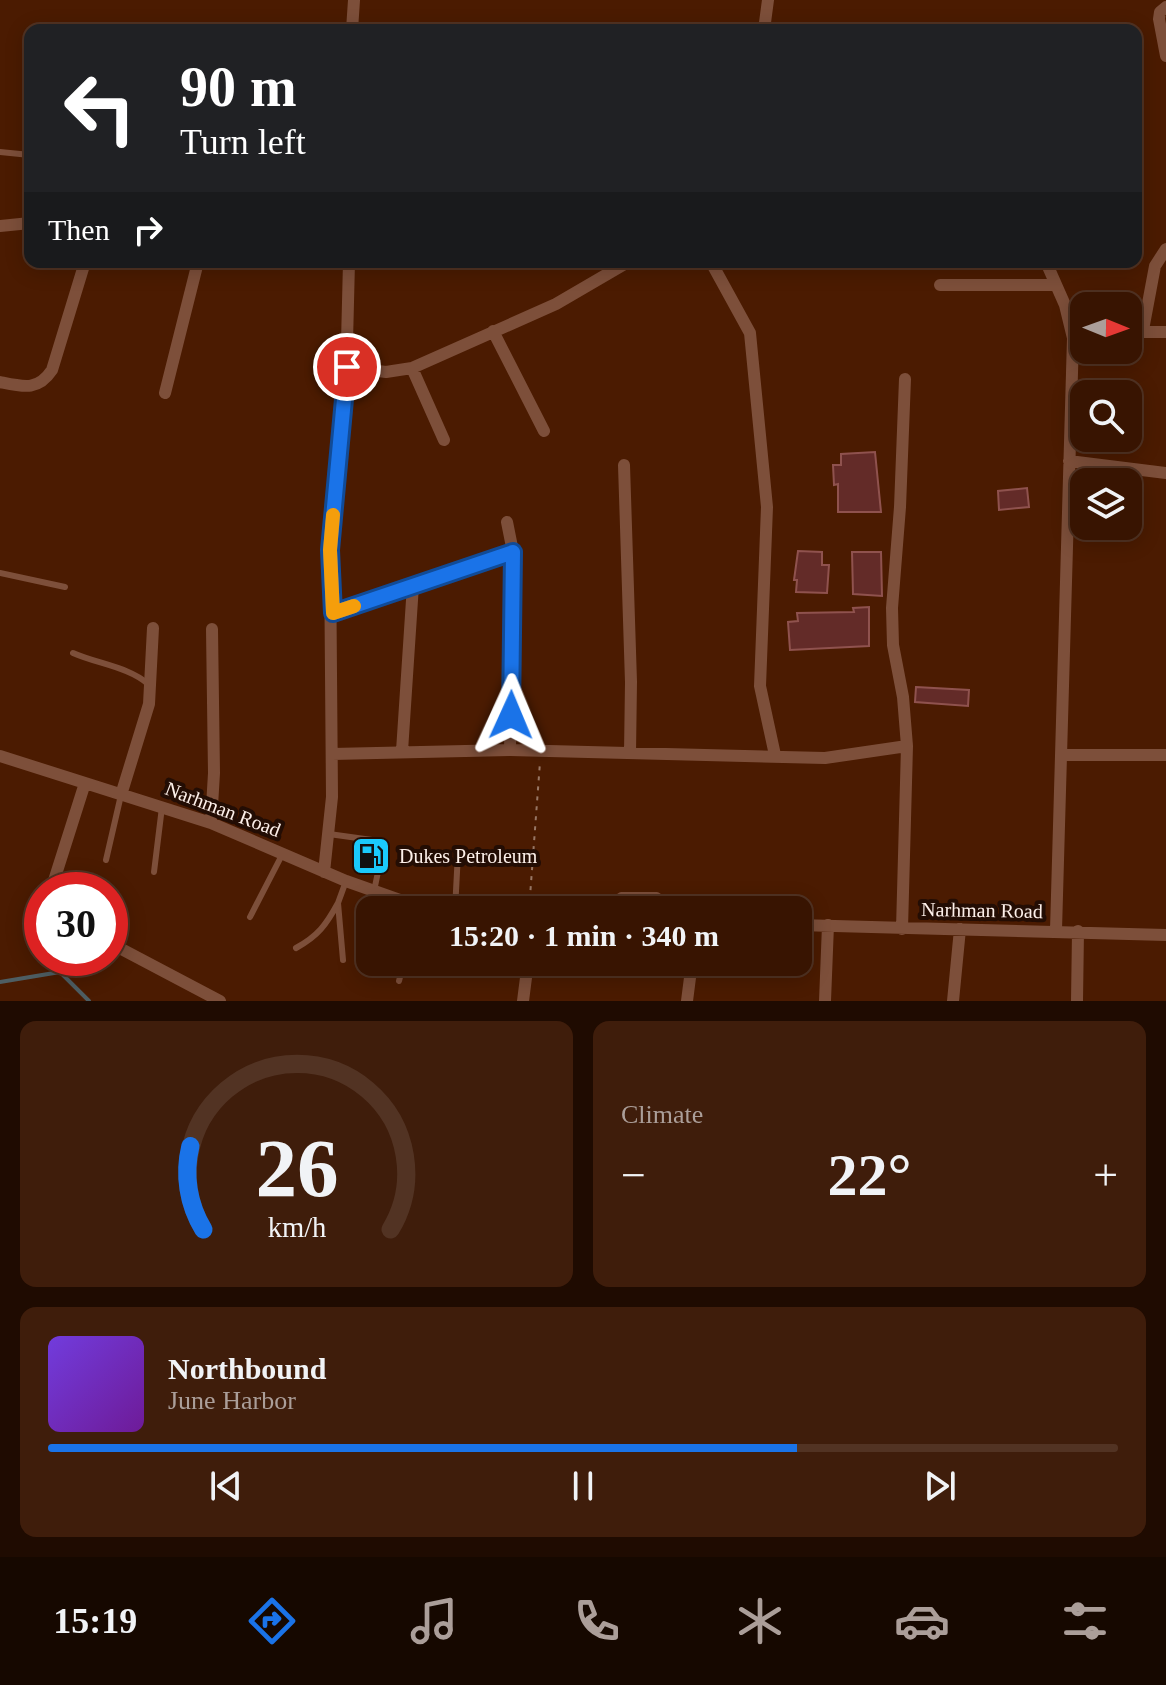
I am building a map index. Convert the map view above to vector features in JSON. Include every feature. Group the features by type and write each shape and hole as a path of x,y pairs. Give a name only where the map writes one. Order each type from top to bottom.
{"street":[{"path":"352,24 354,0"},
{"path":"765,24 768,0"},
{"path":"1166,7 1160,12 1159,19 1166,56"},
{"path":"0,226 24,224"},
{"path":"1166,249 1155,266 1143,330 1166,332"},
{"path":"0,382 35,387 44,382 52,370 83,268"},
{"path":"165,393 196,268"},
{"path":"324,872 329,834 332,754 330,550 347,367 349,268"},
{"path":"347,367 386,372 412,368 556,304 618,268"},
{"path":"714,268 750,333 767,507 760,686 775,755"},
{"path":"1048,268 1070,317"},
{"path":"940,285 1054,285"},
{"path":"493,331 544,431"},
{"path":"1056,930 1069,461 1076,364"},
{"path":"412,368 444,440"},
{"path":"902,929 907,746 903,697 893,645 892,608 905,379"},
{"path":"1069,461 1166,473"},
{"path":"624,465 631,682 630,753"},
{"path":"507,522 513,552 510,750"},
{"path":"333,613 513,552"},
{"path":"402,751 413,585"},
{"path":"121,795 151,686 153,628"},
{"path":"211,823 214,773 212,629"},
{"path":"332,754 510,750 825,758 907,746"},
{"path":"1063,755 1166,755"},
{"name":"Narhman Road","path":"0,756 211,823 385,896"},
{"path":"57,872 85,783"},
{"name":"Narhman Road","path":"812,925 1166,935"},
{"path":"825,1001 828,925"},
{"path":"953,1001 960,929"},
{"path":"1077,1001 1078,931"},
{"path":"128,952 220,1001"},
{"path":"523,1001 526,976"},
{"path":"687,1001 690,976"}],"lane":[{"path":"0,152 24,154"},
{"path":"0,573 65,587"},
{"path":"73,653 100,665 135,672 151,686"},
{"path":"106,860 121,795"},
{"path":"154,872 162,807"},
{"path":"329,834 381,844 374,892"},
{"path":"250,917 283,853"},
{"path":"456,896 458,853"},
{"path":"296,948 316,937 325,927 346,881"},
{"path":"620,896 658,896"},
{"path":"338,903 343,960"},
{"path":"399,981 400,976"}],"path":[{"path":"530,896 541,753"}],"building":[{"path":"875,452 881,512 838,512 838,484 834,485 833,465 841,465 841,454"},
{"path":"1027,488 1029,507 999,510 998,491"},
{"path":"798,551 822,552 822,565 829,565 827,593 796,592 797,580 794,580"},
{"path":"852,552 881,552 882,596 853,594"},
{"path":"869,607 869,646 790,650 788,622 798,621 797,613 854,612 853,608"},
{"path":"916,687 969,690 968,706 915,702"}],"waterway":[{"path":"0,982 60,972 89,1001"}],"slow traffic":[{"path":"333,515 330,550 333,613 354,606"}],"place":[{"name":"Dukes Petroleum","path":"371,856"}],"route":[{"path":"347,367 330,550 333,613 513,552 511,715"}]}
